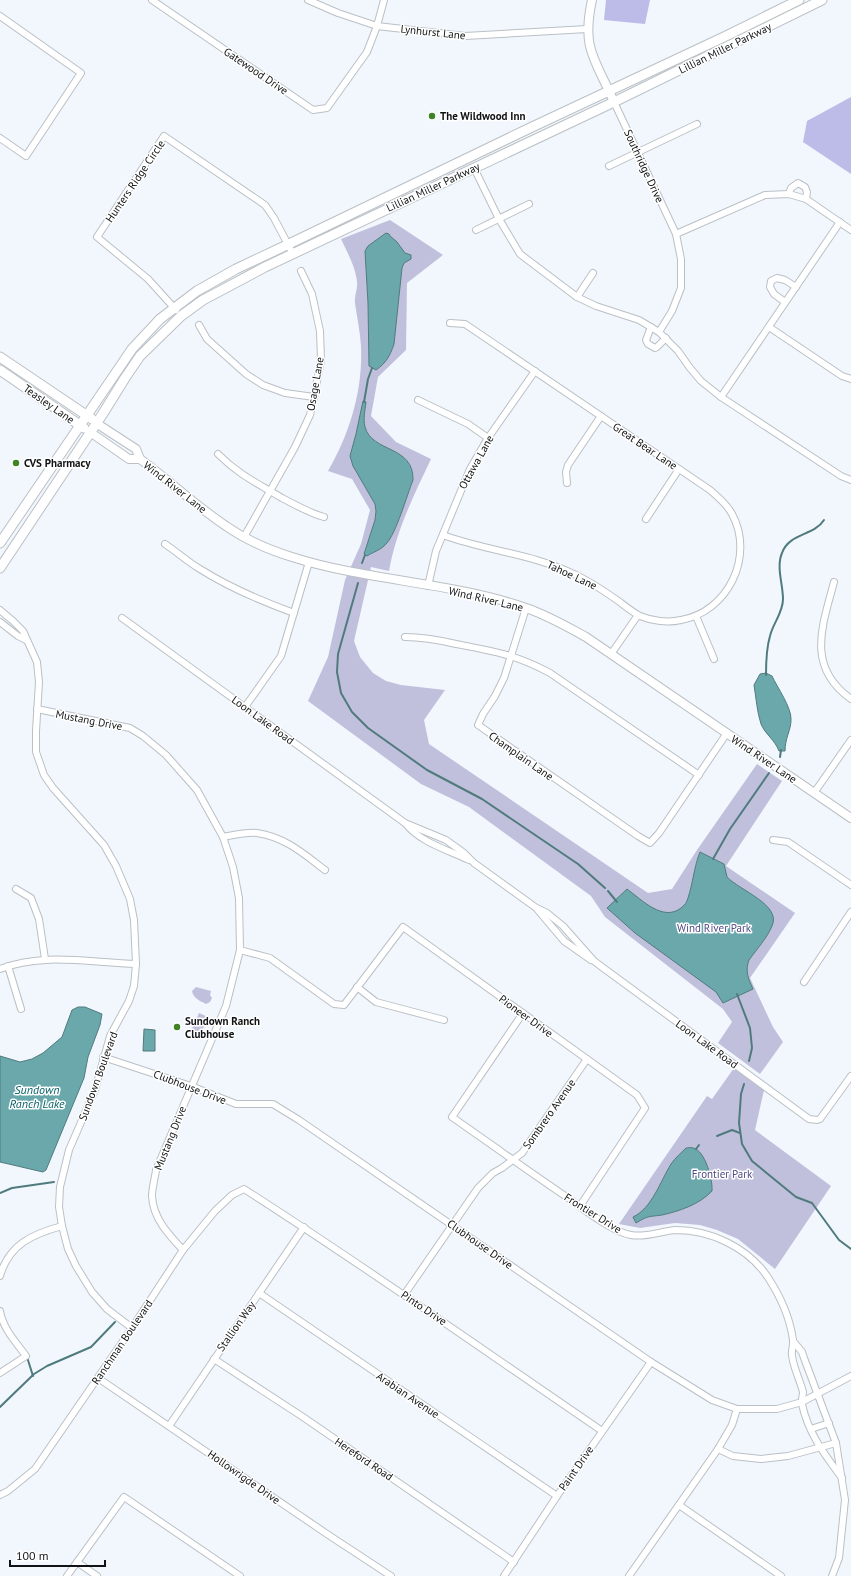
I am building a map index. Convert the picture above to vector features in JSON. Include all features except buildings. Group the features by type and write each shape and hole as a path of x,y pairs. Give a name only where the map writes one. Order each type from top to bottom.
{"main road":[{"name":"Lillian Miller Parkway","path":"80,426 132,349 160,319 197,291 236,269 799,0"},
{"name":"Lillian Miller Parkway","path":"90,432 124,378 140,356 181,316 203,300 242,278 614,102 822,0"},
{"path":"740,29 744,39"},
{"name":"Teasley Lane","path":"0,356 96,422"},
{"name":"Teasley Lane","path":"0,370 80,426 0,543"},
{"path":"0,568 90,432 80,426"}],"street":[{"name":"Gatewood Drive","path":"152,0 313,110 327,108 366,52 377,26 384,0"},
{"name":"Lynhurst Lane","path":"308,0 338,13 377,26 465,36 587,29"},
{"name":"Southridge Drive","path":"592,0 587,29 591,53 676,234 681,259 680,288 672,311 659,332"},
{"path":"0,16 81,73 26,156 0,138"},
{"path":"610,166 697,124"},
{"name":"Hunters Ridge Circle","path":"181,316 148,279 98,237 164,136 265,205 289,244 293,254"},
{"path":"474,168 499,219 520,254 577,297 596,306 639,320 659,332 666,338 701,381 722,397 841,476 851,480"},
{"path":"789,194 794,184 802,184 807,192 806,199"},
{"path":"676,234 765,195 789,194 806,199 851,230"},
{"path":"476,230 529,204"},
{"path":"722,397 840,222"},
{"name":"Osage Lane","path":"244,538 295,446 310,415 314,397 321,360 320,331 312,294 301,271"},
{"path":"577,297 593,273"},
{"path":"785,302 774,294 770,287 771,281 777,278 785,280 796,287"},
{"name":"Great Bear Lane","path":"450,323 466,324 710,490 722,501 732,514 740,540 741,551 739,562 731,584 724,594 715,604 696,616"},
{"path":"199,324 207,339 246,374 262,385 285,393 314,397"},
{"path":"651,327 646,340 648,344 655,348 666,338"},
{"path":"769,327 842,376 851,379"},
{"name":"Ottawa Lane","path":"428,586 432,564 470,469 488,438 535,371"},
{"path":"418,400 468,424 488,438"},
{"path":"567,483 566,472 568,465 601,416"},
{"name":"Wind River Lane","path":"96,422 136,449 140,459 212,516 244,538 285,555 309,562 477,595 526,608 548,616 586,637 851,818"},
{"name":"Wind River Lane","path":"90,432 129,459 140,459"},
{"path":"218,454 247,478 312,514 324,517"},
{"path":"646,519 679,469"},
{"name":"Tahoe Lane","path":"443,535 463,543 520,555 551,564 576,574 599,587 638,615 662,621 673,621 696,616"},
{"path":"165,544 199,569 227,585 258,600 294,613"},
{"path":"245,707 281,656 309,562"},
{"path":"834,582 822,626 820,640 821,652 824,665 831,679 843,694 851,699"},
{"name":"Champlain Lane","path":"526,608 504,678 478,725 650,843 699,775"},
{"name":"Sundown Boulevard","path":"0,610 23,631 33,652 39,672 36,752 44,775 53,788 104,845 116,866 130,899 135,937 136,964 134,986 129,1001 110,1036 103,1057 97,1084 69,1150 60,1187 59,1206 68,1249 76,1266 92,1292 107,1309 132,1328"},
{"path":"611,654 638,615"},
{"path":"696,616 714,659"},
{"name":"Loon Lake Road","path":"122,618 405,823 446,840 464,853 474,863 535,907 547,913 563,926 594,961 806,1117 812,1120 817,1120 822,1116 851,1076"},
{"path":"0,622 18,636 26,640"},
{"path":"405,636 420,637 511,655 530,662 550,673 699,775 727,733"},
{"name":"Mustang Drive","path":"37,709 130,728 143,736 166,755 197,790 223,837 232,867 239,898 240,950 226,1006 156,1170 152,1195 157,1218 168,1235 183,1250"},
{"path":"814,793 851,740"},
{"name":"Loon Lake Road","path":"405,823 411,830 428,842 474,863"},
{"path":"223,837 256,833 281,839 298,849 325,870"},
{"path":"773,840 788,842 851,885"},
{"path":"16,889 31,898 39,919 45,959"},
{"name":"Loon Lake Road","path":"535,907 549,926 564,941 588,959 594,961"},
{"path":"804,982 851,912"},
{"name":"Pioneer Drive","path":"357,988 403,927 637,1095 645,1108 580,1206"},
{"path":"240,950 270,958 334,1004 344,1005 357,988 376,1002 444,1020"},
{"path":"0,969 45,959 136,964"},
{"path":"8,966 21,1009"},
{"name":"Frontier Drive","path":"523,1013 452,1117 580,1206 618,1230 631,1236 675,1230 692,1231 732,1244 750,1257 766,1275 789,1322 793,1341 791,1354 803,1394 802,1402 811,1429 819,1448 842,1478"},
{"name":"Clubhouse Drive","path":"103,1057 191,1086 236,1104 273,1104 300,1120 651,1362 712,1400 737,1409 777,1410 802,1402 851,1376"},
{"name":"Sombrero Avenue","path":"404,1295 452,1225 486,1179 522,1152 587,1059"},
{"name":"Ranchman Boulevard","path":"0,1495 8,1491 35,1469 132,1328 183,1250 215,1210 232,1195 244,1189"},
{"name":"Pinto Drive","path":"244,1189 404,1295 602,1431"},
{"path":"0,1276 2,1267 12,1250 29,1237 62,1226"},
{"name":"Stallion Way","path":"169,1426 304,1228"},
{"name":"Arabian Avenue","path":"259,1293 557,1496"},
{"path":"0,1311 9,1333 26,1356 0,1373"},
{"name":"Frontier Drive","path":"793,1341 802,1352 829,1423 836,1443 842,1478 845,1500 844,1515 839,1558 832,1576"},
{"name":"Hereford Road","path":"214,1359 303,1417 514,1562"},
{"name":"Paint Drive","path":"504,1576 557,1496 651,1362"},
{"name":"Hollowrigde Drive","path":"98,1378 391,1576"},
{"path":"631,1575 718,1449 732,1425 737,1409"},
{"path":"811,1429 829,1423"},
{"path":"718,1449 733,1456 761,1459 788,1456 836,1443"},
{"path":"67,1576 124,1497 240,1576"},
{"path":"679,1505 781,1576"},
{"path":"77,1562 97,1576"}],"green space":[{"name":"Wind River Park","path":"390,220 443,255 407,283 406,350 378,377 371,416 396,442 431,459 401,527 389,571 371,567 354,641 360,657 373,673 386,681 401,685 445,690 424,720 429,744 648,893 672,889 697,850 757,764 782,781 726,866 795,913 750,978 773,1027 783,1042 760,1074 718,1043 732,1022 723,1009 605,917 591,896 469,807 421,784 308,701 328,657 345,580 361,544 370,510 352,479 328,471 343,442 354,411 360,379 361,362 361,340 355,300 357,285 356,277 351,260 341,239"},
{"path":"196,987 211,991 210,995 212,998 210,1002 206,1004 195,997 192,991"},
{"path":"199,1013 208,1017 199,1038 190,1033"},
{"name":"Frontier Park","path":"734,1068 764,1090 755,1130 831,1186 775,1269 738,1239 700,1225 675,1223 640,1228 619,1224 707,1096 712,1099"}],"shaded area":[{"path":"606,0 650,0 645,24 604,20"},
{"path":"851,97 851,174 803,142 807,121"}],"water":[{"path":"386,233 397,242 405,253 411,255 411,259 404,263 402,268 394,344 387,359 376,370 369,366 365,251 368,246"},
{"path":"363,401 366,402 364,424 369,435 407,461 412,469 413,480 390,539 382,548 367,556 364,554 375,520 375,504 353,466 350,456"},
{"path":"766,673 772,676 787,704 791,715 791,724 785,751 779,751 761,724 754,685 760,674"},
{"path":"700,852 724,864 727,877 758,898 771,911 773,918 772,926 765,939 749,960 747,968 753,989 723,1003 716,992 635,933 607,908 627,889 646,904 660,911 674,912 681,908 685,905 688,899"},
{"name":"Sundown Ranch Lake","path":"78,1007 85,1007 102,1014 100,1025 88,1057 84,1078 46,1170 43,1172 0,1162 0,1056 20,1062 32,1059 43,1053 62,1037 72,1010"},
{"path":"144,1029 155,1030 155,1051 143,1051"},
{"path":"686,1148 697,1150 705,1160 710,1173 712,1191 702,1200 683,1209 662,1215 647,1217 636,1223 633,1217 640,1213 650,1201 671,1164"}],"waterway":[{"path":"364,402 368,379 372,368"},
{"path":"766,675 771,631 783,604 780,558 785,546 796,538 814,529 824,520"},
{"path":"362,563 365,555"},
{"path":"358,583 338,654 337,672 341,693 352,712 368,728 427,770 482,799 578,864 605,888"},
{"path":"780,757 781,750"},
{"path":"713,859 730,829 769,773"},
{"path":"608,891 617,902"},
{"path":"737,994 750,1028 752,1048 749,1061"},
{"path":"744,1084 741,1094 739,1123 742,1144 752,1161 796,1197 812,1203 839,1240 851,1249"},
{"path":"717,1136 732,1130 740,1133"},
{"path":"696,1149 699,1145"},
{"path":"0,1193 12,1188 54,1182"},
{"path":"0,1407 34,1374 47,1366 91,1347 115,1322"},
{"path":"27,1357 33,1376"}],"place":[{"name":"The Wildwood Inn","path":"432,116"},
{"name":"CVS Pharmacy","path":"16,463"},
{"name":"Sundown Ranch Clubhouse","path":"177,1027"}]}
